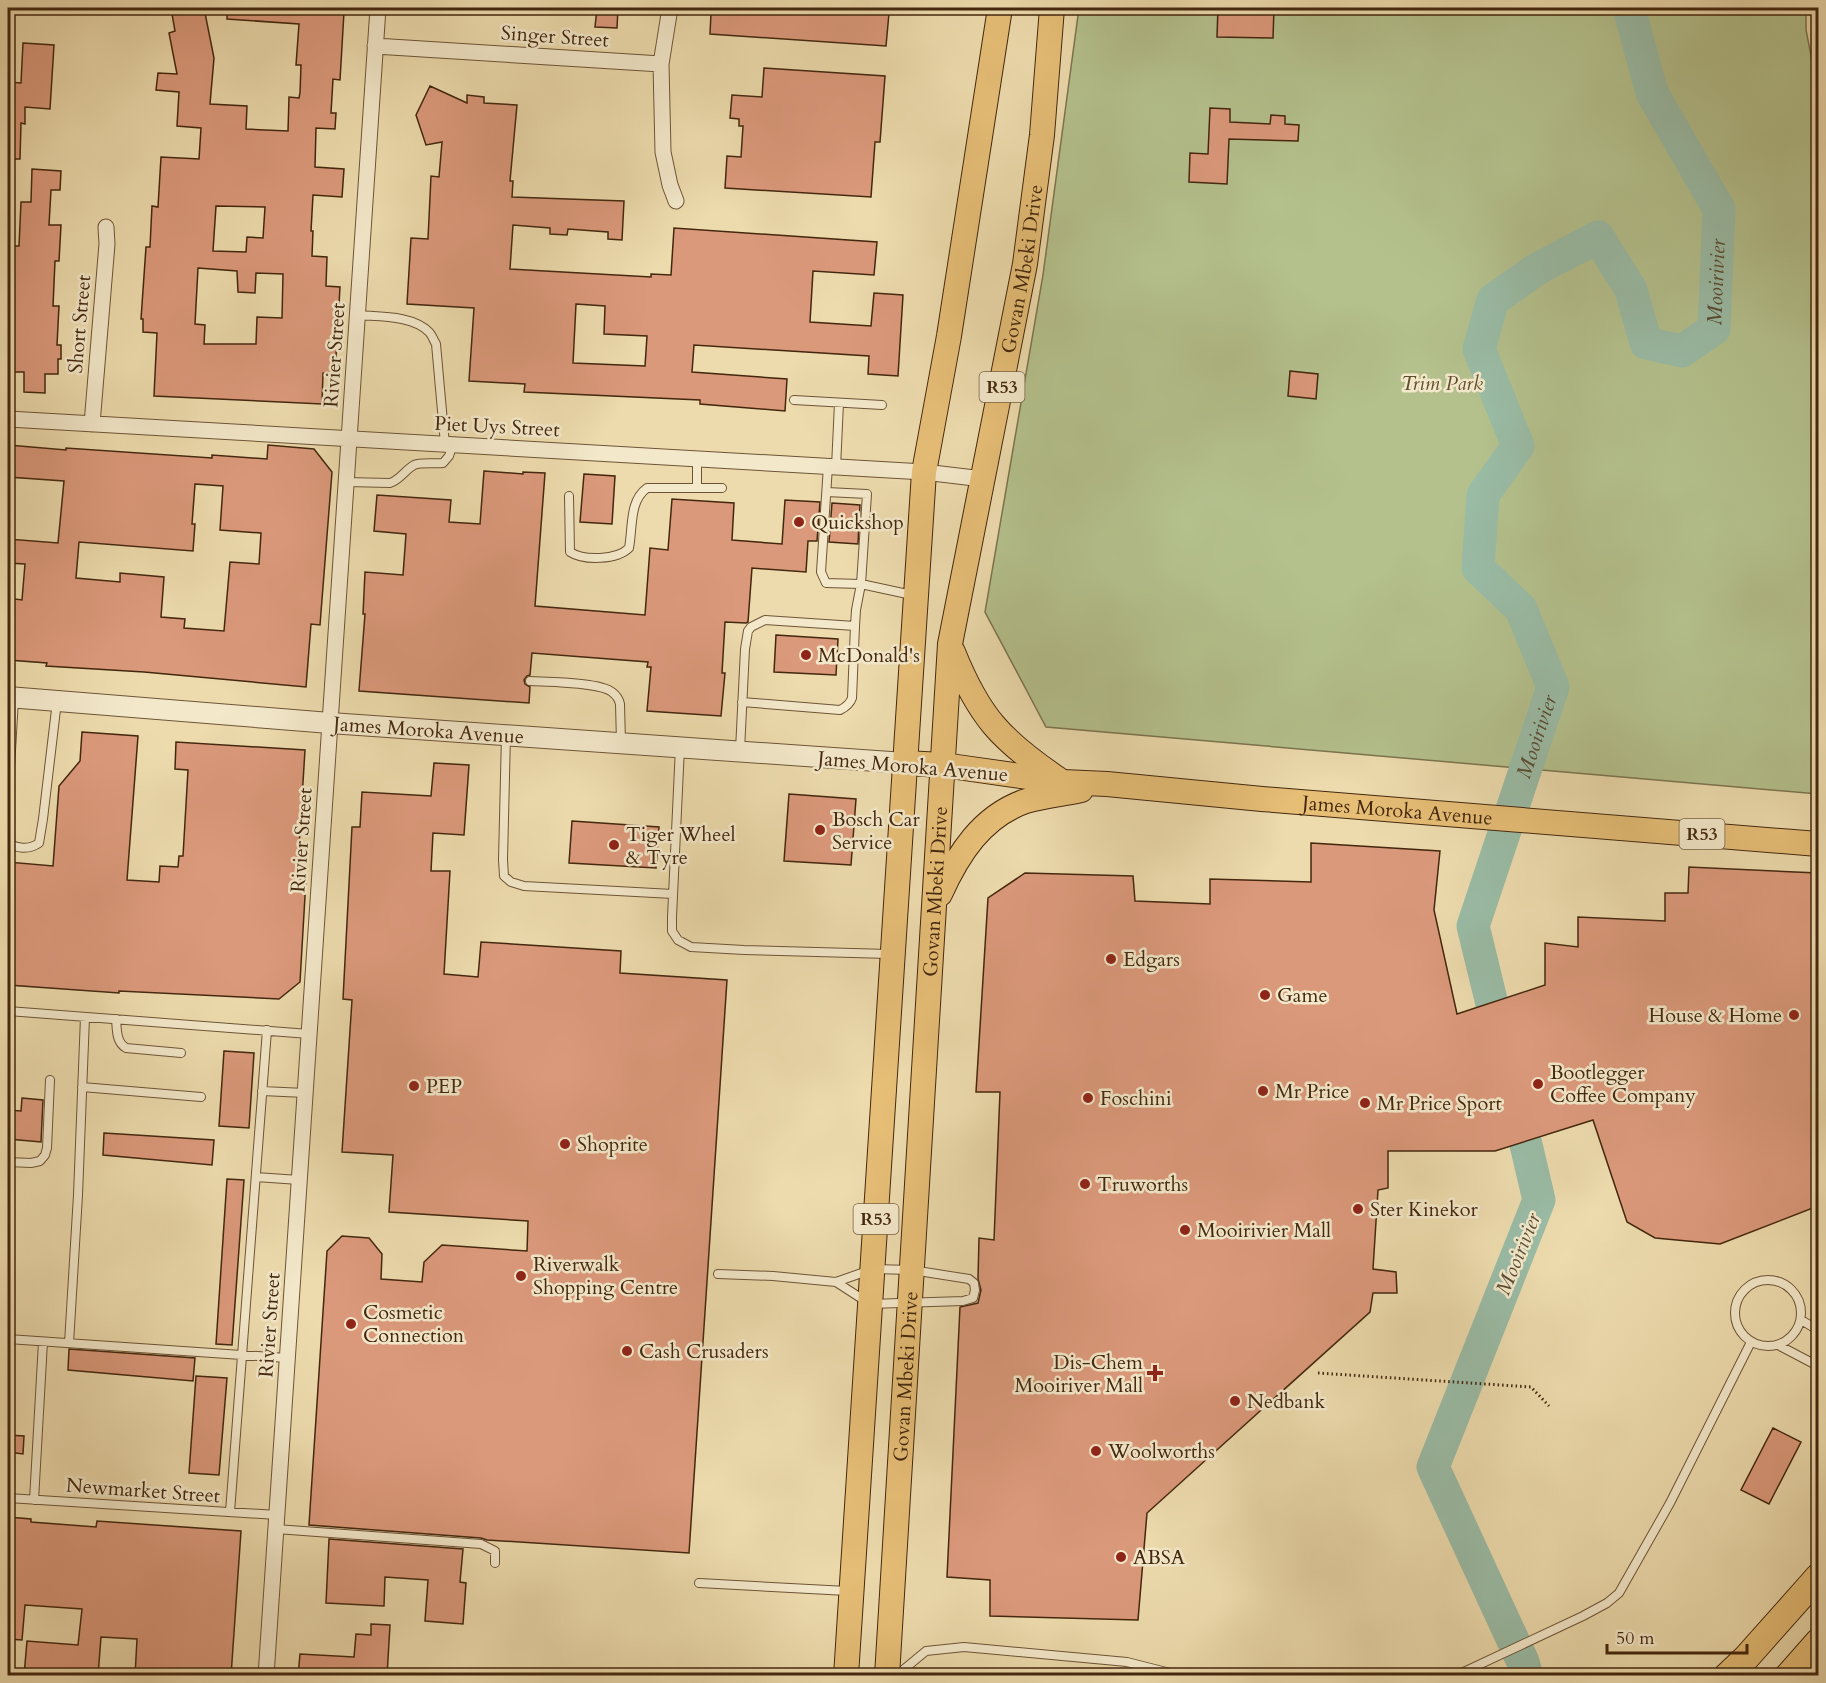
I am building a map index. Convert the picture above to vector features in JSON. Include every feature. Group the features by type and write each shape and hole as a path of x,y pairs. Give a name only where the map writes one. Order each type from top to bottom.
{"highway":[{"path":"1727,1676 1746,1658 1818,1577"},
{"path":"1788,1676 1818,1642"}],"main road":[{"name":"Govan Mbeki Drive","path":"846,1676 924,472 949,336 1000,8"},
{"name":"Govan Mbeki Drive","path":"887,1676 950,644 1025,264 1042,135 1052,8"},
{"path":"950,644 975,701 992,725 1026,757 1063,782"},
{"name":"James Moroka Avenue","path":"905,763 943,765 1063,782 1107,784 1262,800 1818,844"},
{"path":"934,907 963,850 980,830 1005,810 1028,801 1107,784"}],"street":[{"name":"Rivier Street","path":"266,1676 378,8"},
{"path":"669,8 661,64 663,152 676,201"},
{"name":"Singer Street","path":"375,46 661,64"},
{"name":"Short Street","path":"92,424 107,244 106,227"},
{"name":"Piet Uys Street","path":"8,419 924,472 983,479"},
{"name":"James Moroka Avenue","path":"11,698 330,723 905,763"}],"lane":[{"path":"346,482 390,483 396,481 413,466 443,463 449,456 436,345 429,332 405,320 357,315"},
{"path":"794,400 882,405"},
{"path":"839,403 827,492 821,572 826,583 861,584 916,596"},
{"path":"697,459 697,488"},
{"path":"569,496 570,552 576,556 609,558 629,548 635,502 641,492 647,488 722,488"},
{"path":"742,702 840,710 850,703 867,494 827,492"},
{"path":"740,752 745,649 748,631 751,627 765,620 855,626"},
{"path":"531,681 595,685 611,690 620,704 621,742"},
{"path":"8,802 11,698"},
{"path":"8,842 16,847 26,848 39,843 57,701"},
{"path":"506,734 504,876 511,882 524,886 673,894"},
{"path":"681,747 672,931 678,940 691,947 894,954"},
{"path":"8,1011 309,1034"},
{"path":"69,1343 85,1017"},
{"path":"116,1019 118,1037 121,1045 126,1048 181,1053"},
{"path":"230,1512 267,1030"},
{"path":"8,1162 31,1163 40,1161 45,1155 50,1080"},
{"path":"82,1087 201,1097"},
{"path":"262,1091 305,1093"},
{"path":"256,1177 299,1180"},
{"path":"718,1274 836,1282 873,1269 912,1270 969,1279 974,1283 975,1290 973,1298 963,1301 870,1304 836,1282"},
{"path":"1772,1280 1783,1283 1792,1290 1801,1309 1801,1320 1793,1336 1778,1345 1760,1346 1751,1342 1737,1325 1734,1314 1736,1303 1750,1285 1772,1280"},
{"path":"1801,1320 1818,1330"},
{"path":"8,1339 287,1358"},
{"path":"34,1500 43,1341"},
{"path":"1455,1676 1583,1616 1607,1603 1619,1593 1670,1503 1751,1342"},
{"path":"1778,1345 1818,1366"},
{"name":"Newmarket Street","path":"8,1498 230,1512 276,1522 481,1544 495,1551 495,1563"},
{"path":"699,1583 852,1591"},
{"path":"899,1676 926,1651 964,1647 1127,1662 1182,1676"}],"path":[{"path":"1318,1373 1531,1387 1549,1406"}],"green space":[{"name":"Trim Park","path":"1079,8 1806,8 1806,30 1818,91 1818,794 1046,727 985,612 1043,275"}],"building":[{"path":"204,8 214,58 210,104 247,106 246,129 288,131 289,97 299,98 300,93 301,65 296,65 299,24 227,19 227,8 344,12 340,80 333,79 331,113 336,113 335,129 316,128 315,167 344,169 342,197 313,195 312,256 327,257 326,286 340,287 335,374 323,373 322,404 154,396 157,333 143,332 143,319 141,319 146,247 150,247 152,206 158,207 161,157 199,159 201,128 177,126 179,92 156,90 158,73 177,74 169,33 175,31 172,14","holes":["216,206 265,207 263,238 247,237 246,252 213,251","198,268 237,271 238,292 255,293 256,273 283,274 282,318 257,317 256,344 204,344 205,325 195,324"]},
{"path":"597,8 618,8 617,28 595,27"},
{"path":"730,8 811,8 889,13 886,46 710,34 711,13 730,14"},
{"path":"1218,8 1274,8 1273,38 1217,37"},
{"path":"23,43 54,45 50,109 25,107 25,124 21,123 20,159 8,159 8,82 21,83"},
{"path":"764,68 885,76 880,142 875,142 871,197 725,188 727,156 741,157 743,126 739,126 739,119 730,118 732,95 762,97"},
{"path":"430,86 467,103 467,95 484,97 484,103 517,105 510,181 513,181 512,197 624,201 622,240 608,239 608,232 568,229 567,235 550,234 550,228 513,225 510,269 651,277 651,274 671,275 674,228 877,242 874,275 813,271 810,322 871,326 874,293 903,295 898,376 868,374 869,356 694,345 692,372 787,379 785,411 700,404 700,400 524,392 525,384 469,381 474,308 407,304 411,238 428,239 431,176 439,177 442,142 426,145 416,115","holes":["576,304 605,306 604,334 647,336 645,366 573,363"]},
{"path":"1210,108 1230,109 1230,122 1270,124 1271,115 1285,116 1285,124 1299,125 1298,141 1229,139 1227,184 1189,182 1190,153 1208,154"},
{"path":"32,169 61,171 60,190 51,190 49,225 61,225 59,261 55,261 53,306 59,306 57,345 61,345 61,359 58,359 58,374 45,374 45,393 24,392 24,372 8,372 8,246 19,246 21,202 31,202"},
{"path":"1290,371 1318,374 1316,399 1288,396"},
{"path":"8,445 212,458 212,455 267,459 268,445 314,449 332,472 320,625 311,624 306,687 144,672 46,666 47,663 8,660 8,598 22,600 25,564 8,563 8,539 58,543 64,481 8,477","holes":["195,484 223,486 220,530 261,533 259,564 230,562 224,631 184,628 185,619 161,617 164,577 120,573 120,582 76,578 79,542 193,551 195,524 192,524"]},
{"path":"484,471 545,473 535,606 645,615 650,548 668,550 672,499 734,503 732,540 782,544 785,500 820,502 817,541 808,541 806,572 752,568 748,622 725,622 722,673 725,673 721,716 647,711 651,667 647,667 648,662 532,653 530,675 524,680 525,684 530,687 529,703 359,691 365,614 363,614 365,572 403,575 406,534 374,531 377,495 451,500 449,522 480,524"},
{"path":"584,474 615,476 612,524 580,522"},
{"path":"832,503 860,505 858,544 829,542"},
{"name":"McDonald's","path":"776,635 838,639 836,675 774,672"},
{"path":"82,732 138,736 127,880 159,882 160,866 178,867 179,856 183,856 188,770 175,769 176,742 305,750 297,879 306,879 300,982 279,999 119,991 119,993 8,985 8,862 53,866 59,786 80,761"},
{"name":"Riverwalk Shopping Centre","path":"434,763 469,765 464,835 433,833 431,871 450,871 444,974 478,977 481,942 621,951 620,973 727,980 689,1553 487,1540 309,1525 327,1251 342,1236 369,1238 382,1254 381,1279 422,1282 424,1262 442,1245 527,1251 528,1221 389,1212 393,1155 342,1152 352,1000 343,999 352,827 360,827 362,792 431,796"},
{"name":"Bosch Car Service","path":"789,794 856,799 851,865 784,861"},
{"name":"Tiger Wheel & Tyre","path":"572,821 659,827 656,868 569,863"},
{"name":"Mooirivier Mall","path":"1311,843 1440,851 1434,910 1457,1014 1545,985 1545,943 1578,947 1578,917 1665,921 1665,893 1688,893 1689,867 1818,873 1818,1206 1720,1244 1655,1238 1627,1222 1593,1120 1495,1151 1388,1151 1388,1188 1378,1190 1373,1269 1396,1272 1397,1293 1373,1293 1370,1312 1147,1513 1138,1620 990,1616 990,1580 947,1577 960,1307 978,1303 981,1290 978,1279 979,1238 994,1240 1000,1092 976,1092 988,898 1025,873 1133,876 1135,901 1210,904 1210,879 1311,882"},
{"path":"224,1051 254,1053 249,1128 219,1126"},
{"path":"22,1098 43,1100 41,1142 8,1139 8,1110 21,1111"},
{"path":"104,1133 214,1140 212,1165 103,1155"},
{"path":"227,1179 244,1180 232,1345 216,1344"},
{"path":"69,1349 195,1358 193,1381 68,1370"},
{"path":"196,1376 227,1378 219,1475 189,1473"},
{"path":"1773,1428 1801,1442 1769,1504 1741,1490"},
{"path":"8,1435 24,1436 23,1454 8,1452"},
{"path":"8,1517 31,1519 31,1522 96,1527 97,1521 241,1531 231,1676 135,1676 137,1639 101,1637 98,1676 24,1676 27,1641 78,1645 82,1609 25,1605 22,1640 8,1639"},
{"path":"329,1539 463,1549 460,1582 466,1583 463,1624 425,1621 428,1580 385,1577 384,1606 326,1603"},
{"path":"371,1624 390,1625 387,1676 298,1676 300,1654 354,1657 356,1634 371,1635"}],"waterway":[{"name":"Mooirivier","path":"1502,1045 1473,926 1553,687 1521,609 1478,568 1483,495 1518,446 1479,349 1493,300 1537,269 1598,237 1631,290 1646,343 1682,351 1714,329 1719,209 1652,93 1629,8"},
{"name":"Mooirivier","path":"1515,1098 1539,1200 1433,1467 1523,1662 1527,1676"}],"place":[{"name":"Quickshop","path":"799,522"},
{"name":"McDonald's","path":"806,655"},
{"name":"Bosch Car Service","path":"820,830"},
{"name":"Tiger Wheel & Tyre","path":"614,845"},
{"name":"Edgars","path":"1111,959"},
{"name":"Game","path":"1265,995"},
{"name":"House & Home","path":"1794,1015"},
{"name":"Bootlegger Coffee Company","path":"1538,1084"},
{"name":"PEP","path":"414,1086"},
{"name":"Mr Price","path":"1263,1091"},
{"name":"Foschini","path":"1088,1098"},
{"name":"Mr Price Sport","path":"1365,1103"},
{"name":"Shoprite","path":"565,1144"},
{"name":"Truworths","path":"1085,1184"},
{"name":"Ster Kinekor","path":"1358,1209"},
{"name":"Mooirivier Mall","path":"1185,1230"},
{"name":"Riverwalk Shopping Centre","path":"521,1276"},
{"name":"Cosmetic Connection","path":"351,1324"},
{"name":"Cash Crusaders","path":"627,1351"},
{"name":"Dis-Chem Mooiriver Mall","path":"1155,1373"},
{"name":"Nedbank","path":"1235,1401"},
{"name":"Woolworths","path":"1096,1451"},
{"name":"ABSA","path":"1121,1557"}]}
